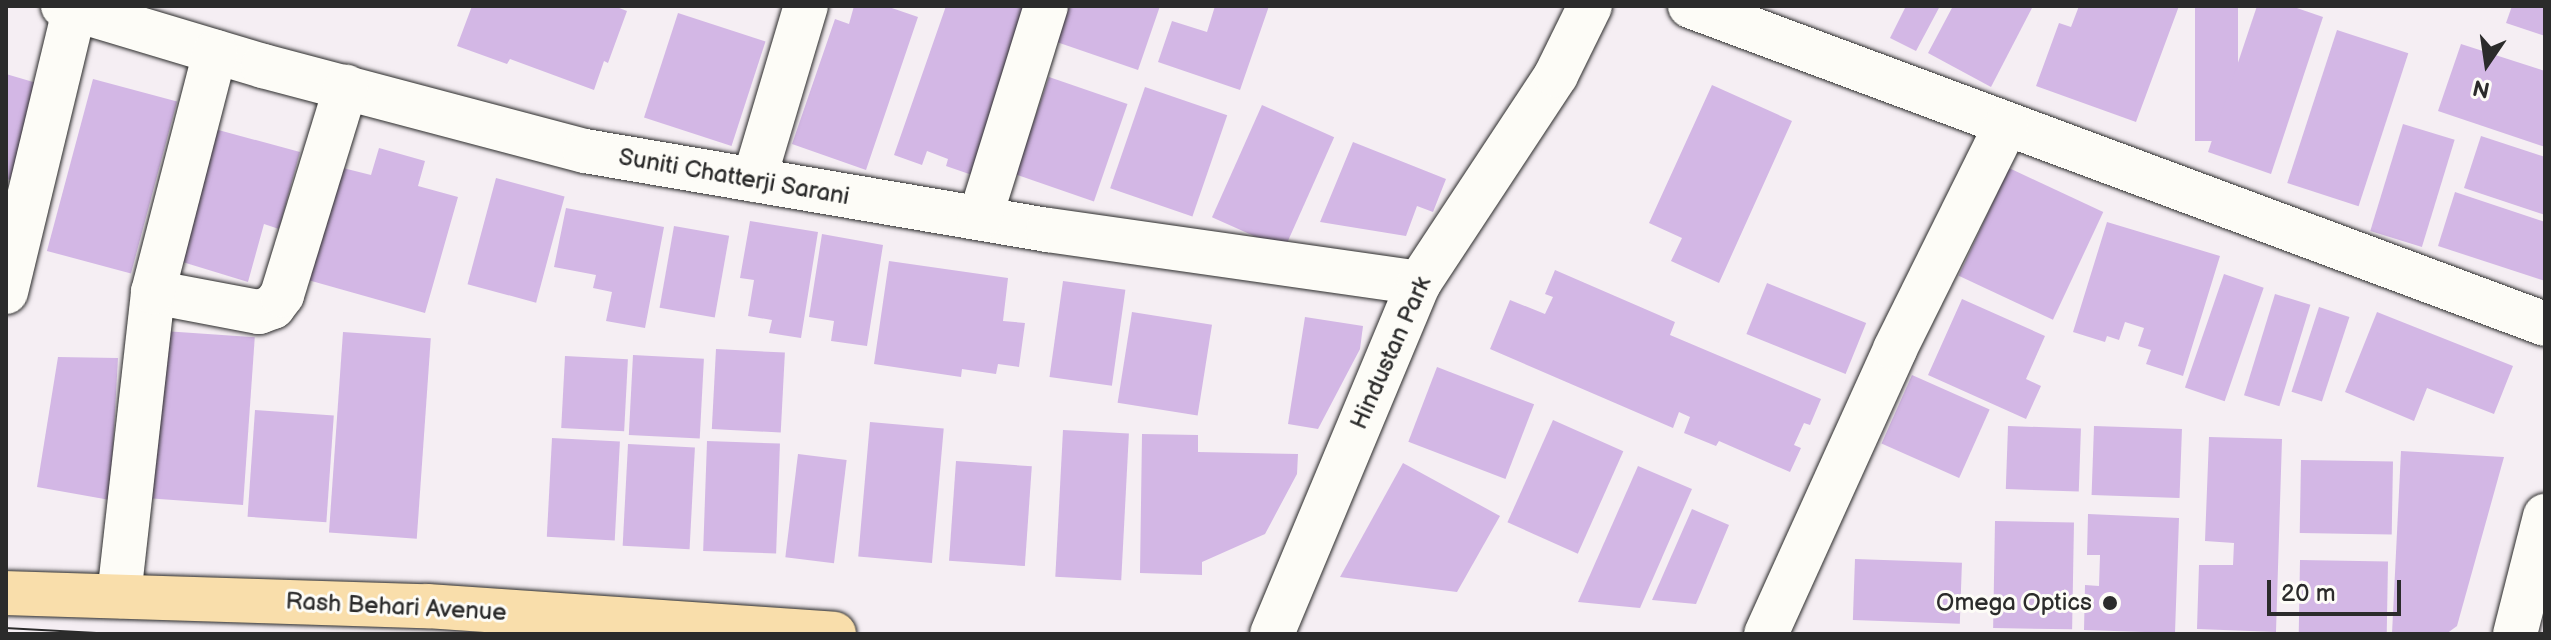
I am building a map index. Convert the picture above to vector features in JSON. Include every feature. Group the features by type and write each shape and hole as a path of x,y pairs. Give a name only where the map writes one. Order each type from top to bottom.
{"main road":[{"name":"Rash Behari Avenue","path":"6,593 119,596 425,620 834,634"}],"street":[{"path":"754,180 806,6"},
{"path":"980,218 1046,6"},
{"name":"Hindustan Park","path":"1272,634 1419,283 1556,75 1590,6"},
{"path":"1690,6 2545,324"},
{"path":"6,292 71,7"},
{"name":"Suniti Chatterji Sarani","path":"71,7 215,52 585,151 980,218 1419,283"},
{"path":"119,596 153,292 215,52"},
{"path":"153,292 259,312 273,307 282,295 346,87"},
{"path":"1766,634 1895,349 2006,125"},
{"path":"2515,634 2545,516"}],"building":[{"path":"472,6 614,6 627,11 608,63 604,61 594,90 510,59 507,64 457,46"},
{"path":"854,6 886,6 918,17 866,170 792,144 835,19 849,24"},
{"path":"946,6 1030,6 972,175 946,166 948,159 927,151 922,165 894,155"},
{"path":"1059,6 1160,6 1138,70 1048,39"},
{"path":"1215,6 1269,6 1240,90 1158,62 1172,21 1207,32"},
{"path":"1906,6 1940,6 1916,51 1890,38"},
{"path":"1953,6 2033,6 1991,87 1928,53"},
{"path":"2079,6 2179,6 2136,122 2036,86 2059,23 2071,27"},
{"path":"2195,6 2238,6 2238,141 2195,141"},
{"path":"2257,6 2291,6 2323,17 2271,174 2208,152"},
{"path":"2512,6 2545,6 2545,36 2506,23"},
{"path":"678,13 765,41 732,146 644,118"},
{"path":"2337,30 2408,53 2359,206 2287,183"},
{"path":"2461,44 2545,71 2545,147 2438,111"},
{"path":"6,74 40,84 11,180 6,179"},
{"path":"1049,77 1127,104 1094,201 1015,174"},
{"path":"93,79 177,102 131,273 47,251"},
{"path":"1712,85 1792,121 1719,283 1671,261 1682,238 1649,223"},
{"path":"1145,87 1227,115 1192,216 1110,188"},
{"path":"1262,105 1334,137 1284,249 1212,217"},
{"path":"2403,124 2455,140 2422,247 2370,231"},
{"path":"211,128 300,152 279,229 264,224 248,282 176,260"},
{"path":"2481,136 2545,157 2545,215 2464,188"},
{"path":"1353,142 1446,179 1433,212 1417,206 1406,236 1320,222"},
{"path":"379,148 425,161 418,186 458,197 425,313 308,280 339,167 371,175"},
{"path":"2009,168 2103,212 2053,320 1959,276"},
{"path":"496,178 565,196 536,303 468,284"},
{"path":"2455,192 2545,222 2545,281 2438,246"},
{"path":"566,208 664,227 645,328 606,321 612,292 593,288 596,275 554,267"},
{"path":"750,221 818,232 801,338 769,333 772,320 748,316 754,280 740,278"},
{"path":"2107,222 2220,256 2183,376 2146,364 2151,350 2138,346 2144,328 2125,322 2119,340 2107,336 2105,342 2073,332"},
{"path":"674,226 729,236 715,317 660,308"},
{"path":"822,234 883,245 867,346 831,341 834,321 809,317"},
{"path":"889,261 1008,278 1003,321 1025,323 1019,367 998,364 996,374 962,369 961,377 874,364"},
{"path":"1555,270 1675,322 1670,335 1821,399 1810,425 1804,423 1794,445 1801,448 1790,472 1719,441 1716,446 1684,433 1690,417 1679,412 1673,428 1490,349 1510,300 1545,314 1553,297 1545,294"},
{"path":"2224,274 2264,288 2225,401 2185,387"},
{"path":"1063,281 1125,290 1112,386 1050,377"},
{"path":"1767,283 1866,323 1846,374 1746,334"},
{"path":"2275,294 2310,305 2279,406 2244,395"},
{"path":"1962,299 2045,336 2026,379 2041,386 2026,419 1928,375"},
{"path":"2319,307 2349,317 2322,402 2291,392"},
{"path":"1132,312 1212,325 1198,416 1118,403"},
{"path":"2377,312 2513,366 2494,414 2427,388 2414,421 2345,392"},
{"path":"1305,317 1363,326 1360,349 1318,429 1288,424"},
{"path":"164,331 255,337 243,505 152,499"},
{"path":"343,332 431,338 417,539 329,533"},
{"path":"716,349 785,353 781,433 712,429"},
{"path":"633,355 704,359 700,439 629,435"},
{"path":"565,356 628,359 624,431 561,428"},
{"path":"58,357 118,358 110,500 37,487"},
{"path":"1437,367 1534,404 1505,479 1408,442"},
{"path":"1912,375 1990,410 1959,478 1881,444"},
{"path":"255,410 334,416 326,522 248,517"},
{"path":"1553,420 1623,451 1578,554 1507,522"},
{"path":"870,422 944,428 932,563 858,556"},
{"path":"2008,426 2081,429 2079,492 2006,489"},
{"path":"2094,426 2182,429 2180,498 2092,495"},
{"path":"1063,430 1129,433 1121,580 1055,577"},
{"path":"1142,434 1198,435 1198,452 1298,454 1297,474 1265,534 1202,562 1202,575 1140,573"},
{"path":"2209,437 2282,439 2276,632 2197,629 2199,565 2233,565 2234,543 2205,541"},
{"path":"552,438 620,442 615,540 547,537"},
{"path":"707,441 780,444 776,553 703,551"},
{"path":"628,444 695,448 690,549 623,546"},
{"path":"2401,451 2504,457 2457,626 2446,634 2392,634"},
{"path":"798,454 847,460 834,563 785,557"},
{"path":"2301,460 2393,462 2392,535 2300,533"},
{"path":"956,461 1032,466 1025,566 949,561"},
{"path":"1403,463 1500,516 1457,592 1340,577"},
{"path":"1638,466 1692,489 1640,608 1578,602"},
{"path":"1692,509 1729,525 1696,604 1652,600"},
{"path":"2088,514 2179,518 2175,633 2084,630 2085,585 2099,586 2100,555 2087,555"},
{"path":"1995,521 2074,522 2072,629 1993,628"},
{"path":"1855,559 1962,563 1960,624 1853,620"},
{"path":"2300,560 2388,562 2387,634 2299,634"}],"tram line":[{"path":"6,628 114,634"}],"place":[{"name":"Omega Optics","path":"2110,603"}]}
